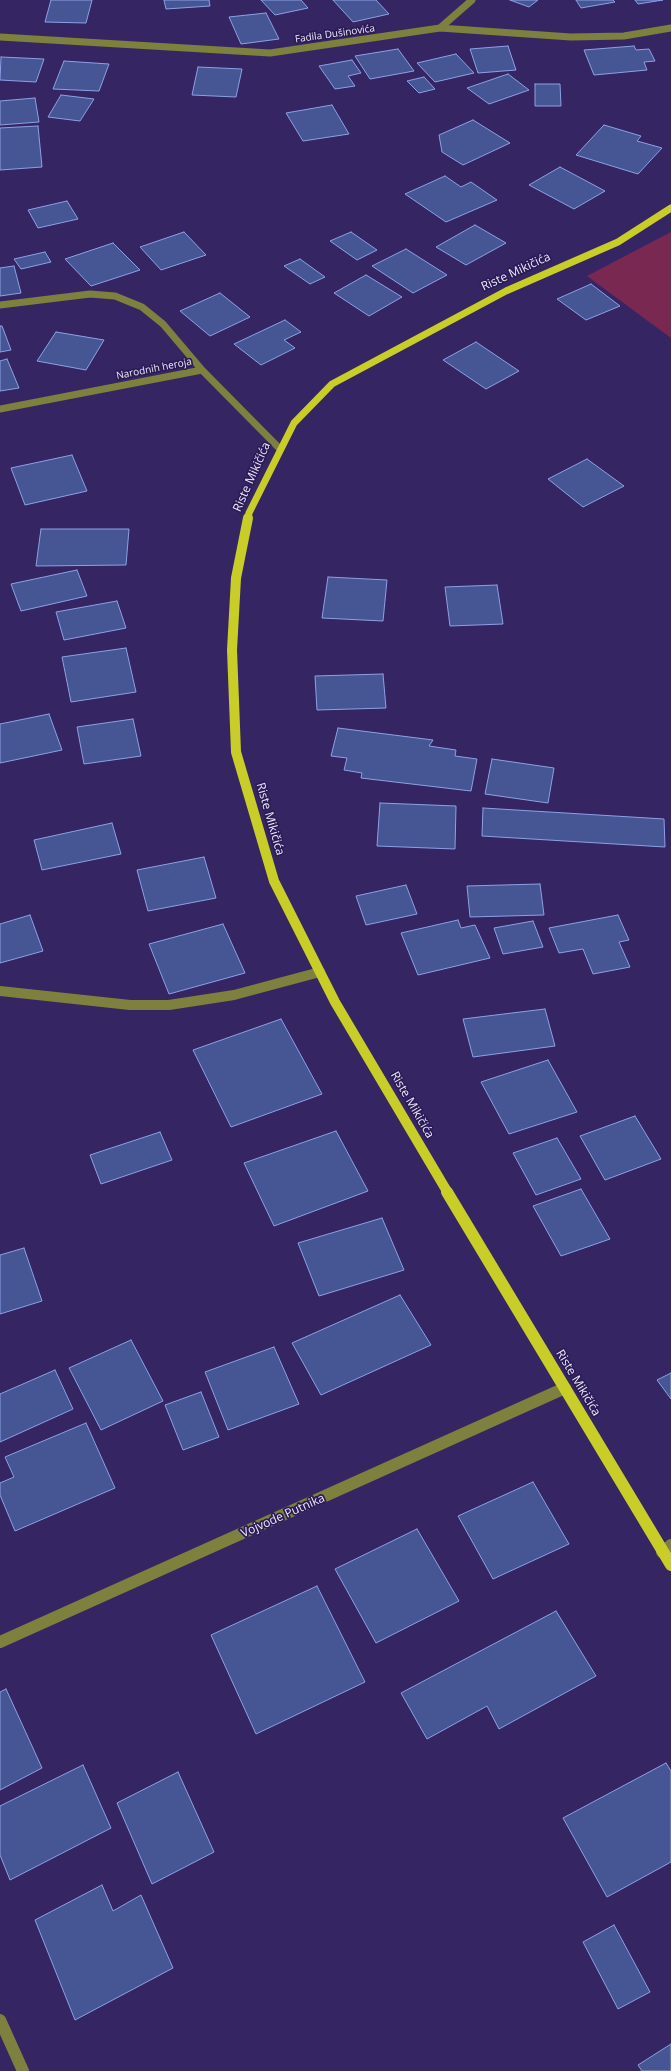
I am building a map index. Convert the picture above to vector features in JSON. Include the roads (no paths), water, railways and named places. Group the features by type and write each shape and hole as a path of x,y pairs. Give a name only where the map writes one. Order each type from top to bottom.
{"main road":[{"name":"Riste Mikičića","path":"671,208 618,242 506,291 332,384 294,423 249,513 236,578 232,650 236,752 274,881 335,1002 468,1228 565,1388 667,1548 671,1565"}],"street":[{"path":"440,28 472,0"},
{"name":"Fadila Dušinovića","path":"0,37 190,50 270,53 440,28 571,37 624,36 671,28"},
{"path":"0,305 90,294 115,296 142,307 164,324 202,370"},
{"name":"Narodnih heroja","path":"0,409 202,370 280,449"},
{"path":"0,991 130,1005 169,1005 234,995 320,972"},
{"name":"Vojvode Putnika","path":"0,1642 565,1388"},
{"path":"0,2020 23,2071"}]}
